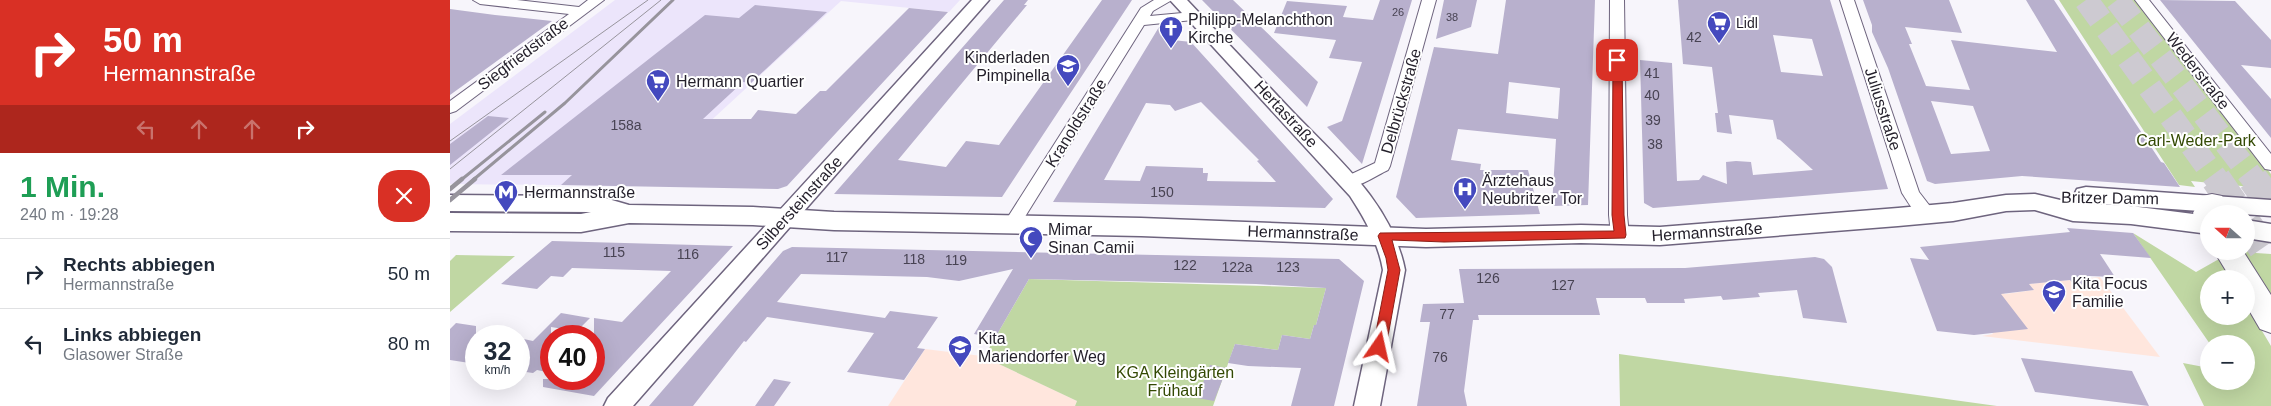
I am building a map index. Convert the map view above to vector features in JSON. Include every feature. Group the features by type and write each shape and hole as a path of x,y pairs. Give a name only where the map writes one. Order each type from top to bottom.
{"highway":[{"path":"2255,294 2271,321"}],"main road":[{"name":"Hermannstraße","path":"450,222 581,223 629,214 1444,238 1709,233 1928,214 2006,203 2035,202"},
{"name":"Britzer Damm","path":"2035,202 2073,212 2131,215 2200,215"},
{"name":"Hermannstraße","path":"450,203 598,204 629,214"},
{"name":"Britzer Damm","path":"2255,210 2271,208"},
{"path":"2255,230 2271,233"}],"street":[{"path":"480,0 581,11"},
{"name":"Siegfriedstraße","path":"450,108 597,0"},
{"name":"Silbersteinstraße","path":"617,406 981,0"},
{"name":"Kranoldstraße","path":"1012,224 1148,8 1165,0"},
{"name":"Hertastraße","path":"1178,0 1349,182 1370,209 1384,236 1394,270 1367,406"},
{"name":"Delbrückstraße","path":"1349,182 1382,166 1429,0"},
{"path":"1617,0 1618,215 1620,235"},
{"name":"Juliusstraße","path":"1847,0 1911,193 1928,214"},
{"name":"Wederstraße","path":"2142,0 2271,165"},
{"path":"1140,21 1193,16"}],"shaded area":[{"path":"615,0 960,0 949,12 841,1 640,186 450,184 450,124"},
{"name":"Kita Focus Familie","path":"2100,277 2160,357 1982,336 1993,334 1986,325 1996,288 2005,294 2034,290 2029,284 2070,280 2075,286 2095,284 2090,278"},
{"name":"Kita Mariendorfer Weg","path":"925,349 982,356 1077,401 1075,406 888,406"}],"green space":[{"name":"Carl-Weder-Park","path":"2059,0 2137,0 2271,174 2271,189 2191,181 2195,187 2179,185"},
{"path":"2133,233 2196,272 2220,260 2226,270 2200,270 2200,325 2255,325 2255,319 2271,346 2271,406 2204,406 2183,363 2200,366 2200,390 2255,390 2255,335 2204,335"},
{"path":"2255,252 2271,254 2271,294 2249,260 2255,260"},
{"path":"456,255 515,256 450,312 450,261"},
{"name":"KGA Kleingärten Frühauf","path":"1029,279 1326,288 1316,325 1314,325 1310,339 1282,335 1278,350 1235,344 1213,406 1075,406 1077,401 984,357"},
{"path":"1619,354 1997,406 1620,406"}],"building":[{"path":"1004,0 1028,0 1024,5 1027,5 898,160 946,167 966,141 999,145 1102,0 1132,0 1002,197 834,194"},
{"path":"1202,0 1233,0 1318,82 1307,107"},
{"path":"1380,0 1412,0 1362,164 1327,127 1342,121 1362,62 1329,58 1336,40 1274,33 1287,1 1347,6 1343,17 1373,20"},
{"path":"1444,0 1477,0 1471,27 1436,39"},
{"path":"1506,0 1595,0 1588,205 1552,206 1556,139 1458,129 1451,160 1481,164 1480,170 1528,170 1540,214 1416,218 1396,197 1434,47 1498,54","holes":["1509,82 1560,88 1558,119 1506,113"]},
{"path":"1678,0 1830,0 1888,189 1653,208 1644,203 1640,60 1672,63 1677,181 1699,180 1703,175 1727,184 1726,162 1736,161 1751,162 1753,175 1813,170 1777,139 1773,120 1729,115 1732,134 1717,132 1715,113 1718,113 1712,67 1683,64","holes":["1773,35 1812,39 1823,76 1781,72"]},
{"path":"1863,0 1949,0 1962,33 1905,27 1912,44 1909,44 1926,86 1970,90 1951,40 2057,52 2026,0 2054,0 2161,162 2164,163 2180,187 2022,176 1935,184 1927,181 1888,68 1872,32 1872,25","holes":["1931,101 1973,106 1990,151 1951,154"]},
{"path":"2160,0 2235,1 2271,40 2271,68 2241,65 2271,99 2271,138"},
{"path":"755,5 827,12 751,83 743,82 703,119 751,119 758,110 796,114 820,91 826,91 909,8 948,12 787,186 778,189 561,185 572,175 501,175 705,15 739,18"},
{"path":"450,9 495,15 552,21 450,95"},
{"path":"1159,27 1179,29 1173,40 1191,42 1333,199 1325,208 1053,202","holes":["1201,102 1259,160 1257,161 1276,182 1207,181 1208,173 1203,173 1203,168 1146,166 1140,181 1104,180 1146,103 1170,105 1175,111"]},
{"path":"488,116 509,118 450,165 450,144"},
{"path":"2067,228 2133,233 2151,258 2100,254 2115,277 2088,276 2096,284 2075,286 2070,280 2029,284 2034,290 2001,294 2028,329 1974,335 1937,331 1910,258 1929,260 1920,247 2070,232"},
{"path":"552,241 733,246 605,384 605,325 594,325 594,318 622,322 671,271 572,268 563,277 551,276 537,289 501,284"},
{"path":"792,247 1339,259 1364,281 1334,406 1291,406 1301,368 1248,366 1228,363 1235,344 1278,350 1282,335 1310,339 1314,325 1316,325 1326,288 1256,284 1029,279 995,338 974,334 1013,269 959,281 927,277 801,274 777,302 885,318 890,311 938,317 917,348 925,349 904,380 847,372 874,333 767,317 746,342 744,341 693,406 649,406 783,251"},
{"path":"1815,257 1824,259 1832,267 1847,323 1803,318 1797,290 1758,293 1760,297 1723,300 1721,296 1684,299 1685,303 1647,303 1645,298 1596,298 1600,315 1478,315 1479,320 1473,320 1464,391 1467,406 1417,406 1430,322 1420,322 1423,304 1464,303 1459,269 1685,268"},
{"path":"561,313 590,318 583,325 549,325"},
{"path":"456,323 469,325 465,325 465,362 450,360 450,329"},
{"path":"540,334 540,371 537,370 533,373 530,373 530,340 533,341"},
{"path":"2021,358 2132,371 2149,406 2035,392"},
{"path":"1210,365 1227,368 1214,401 1197,398"},
{"path":"774,379 791,382 774,406 755,406"},
{"path":"560,390 600,390 594,396"}],"tunnel":[{"path":"2086,0 2217,180"},
{"path":"2117,0 2254,180"},
{"path":"2216,179 2234,205"},
{"path":"2253,179 2271,204"},
{"path":"2255,236 2271,259"}],"tram line":[{"path":"450,141 648,0"},
{"path":"450,169 661,0"}],"railway":[{"path":"473,180 565,103 673,0"},
{"path":"461,180 545,112"},
{"path":"450,189 462,179"},
{"path":"450,200 475,179"}],"place":[{"name":"Lidl","path":"1719,44"},
{"name":"Philipp-Melanchthon Kirche","path":"1171,49"},
{"name":"Kinderladen Pimpinella","path":"1068,87"},
{"name":"Hermann Quartier","path":"658,102"},
{"name":"Ärztehaus Neubritzer Tor","path":"1465,210"},
{"name":"Hermannstraße","path":"506,213"},
{"name":"Mimar Sinan Camii","path":"1031,259"},
{"name":"Kita Focus Familie","path":"2054,313"},
{"name":"Kita Mariendorfer Weg","path":"960,368"}],"route":[{"path":"1379,347 1394,270 1384,236 1444,238 1581,234 1620,235 1618,215 1617,60"}]}
